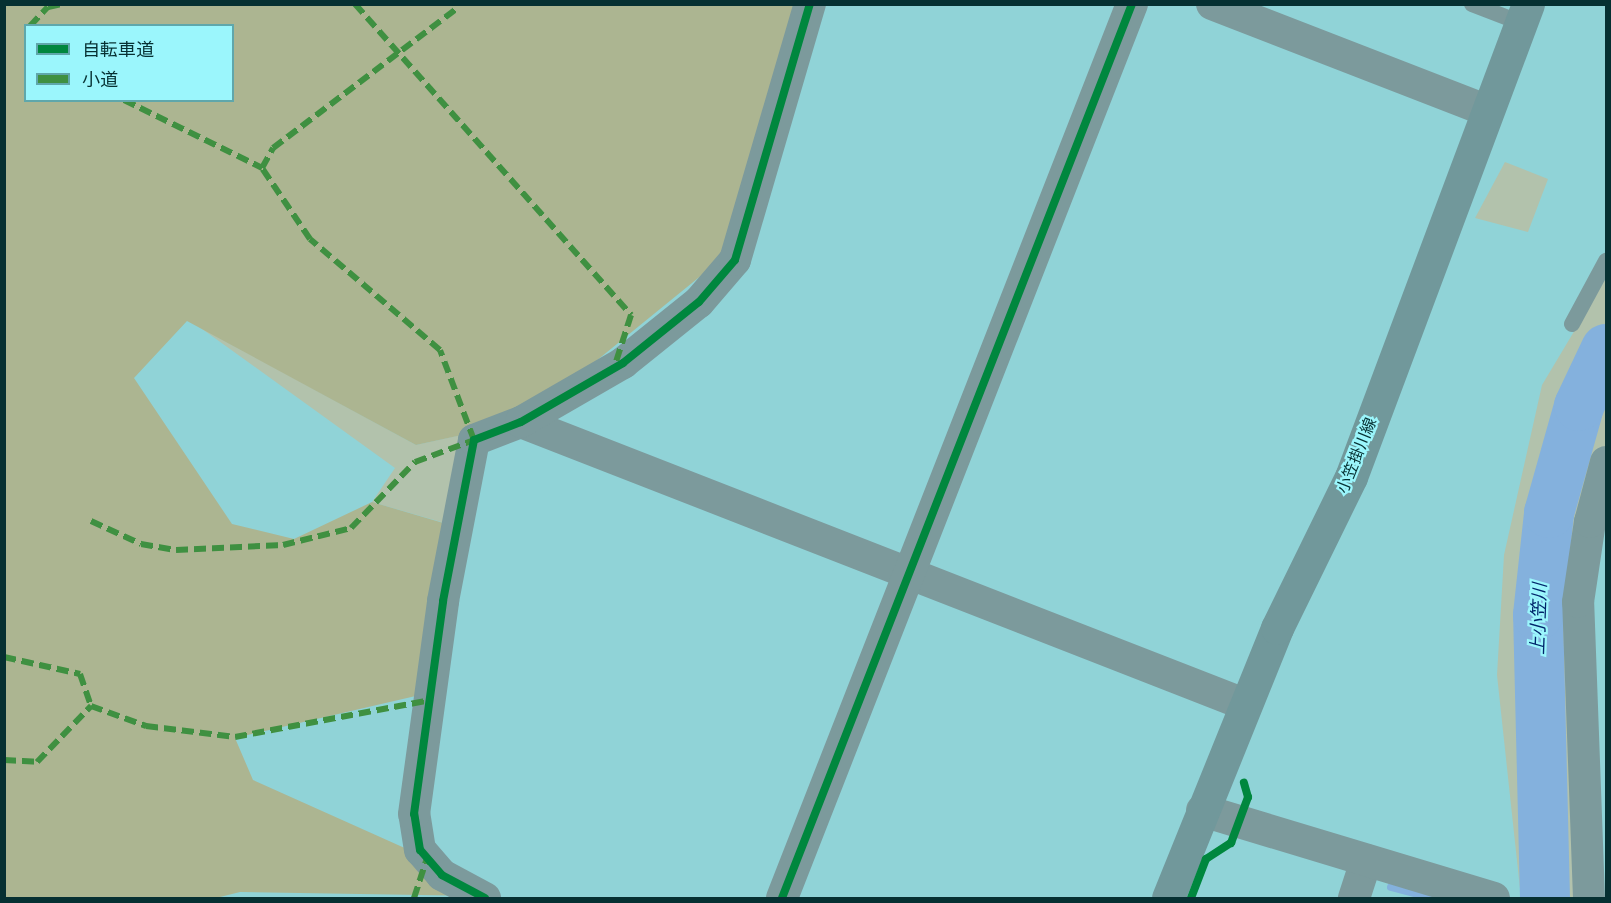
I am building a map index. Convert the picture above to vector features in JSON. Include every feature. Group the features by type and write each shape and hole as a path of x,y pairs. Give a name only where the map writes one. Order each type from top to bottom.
{"main road":[{"name":"小笠掛川線","path":"1168,898 1244,704 1352,477 1525,14"}],"street":[{"path":"485,898 442,875 420,850 414,814 443,601 474,440 521,422 622,363 699,302 735,260 810,4"},
{"path":"782,898 897,571 1132,4"},
{"path":"1212,4 1488,111"},
{"path":"521,422 897,571 1244,704"},
{"path":"1589,898 1578,602 1590,522 1606,462"},
{"path":"1202,810 1493,898"},
{"path":"1354,898 1366,860"}],"lane":[{"path":"1473,4 1525,14"},
{"path":"1572,324 1606,261"}],"green space":[{"path":"5,5 799,5 724,257 521,422 416,445 187,321 134,378 232,524 294,539 372,502 457,527 420,695 235,738 253,780 427,858 481,896 240,892 216,898 5,898"},
{"path":"1505,162 1548,179 1528,232 1475,218"},
{"path":"1606,278 1606,456 1590,522 1574,898 1521,898 1497,675 1504,555 1542,385"},
{"path":"198,326 416,445 461,435 448,524 372,502 395,468"}],"waterway":[{"name":"上小笠川","path":"1545,898 1538,615 1549,513 1579,406 1606,349"},
{"path":"1391,887 1433,898"}],"marked path":[{"path":"32,24 48,7 62,4"},
{"path":"355,4 631,315 614,368"},
{"path":"91,521 141,544 176,550 283,545 351,528 415,462 474,440 440,350 310,239 262,168 273,148 459,7"},
{"path":"128,102 262,168"},
{"path":"4,657 80,674 91,706 146,726 235,737 430,700"},
{"path":"4,760 37,762 91,706"},
{"path":"414,898 427,858"}],"cycle path":[{"path":"485,898 442,875 420,850 414,814 443,601 474,440 521,422 623,363 699,302 735,260 810,4"},
{"path":"782,898 1132,4"},
{"path":"1191,898 1206,859 1231,843 1248,797 1244,783"}]}
